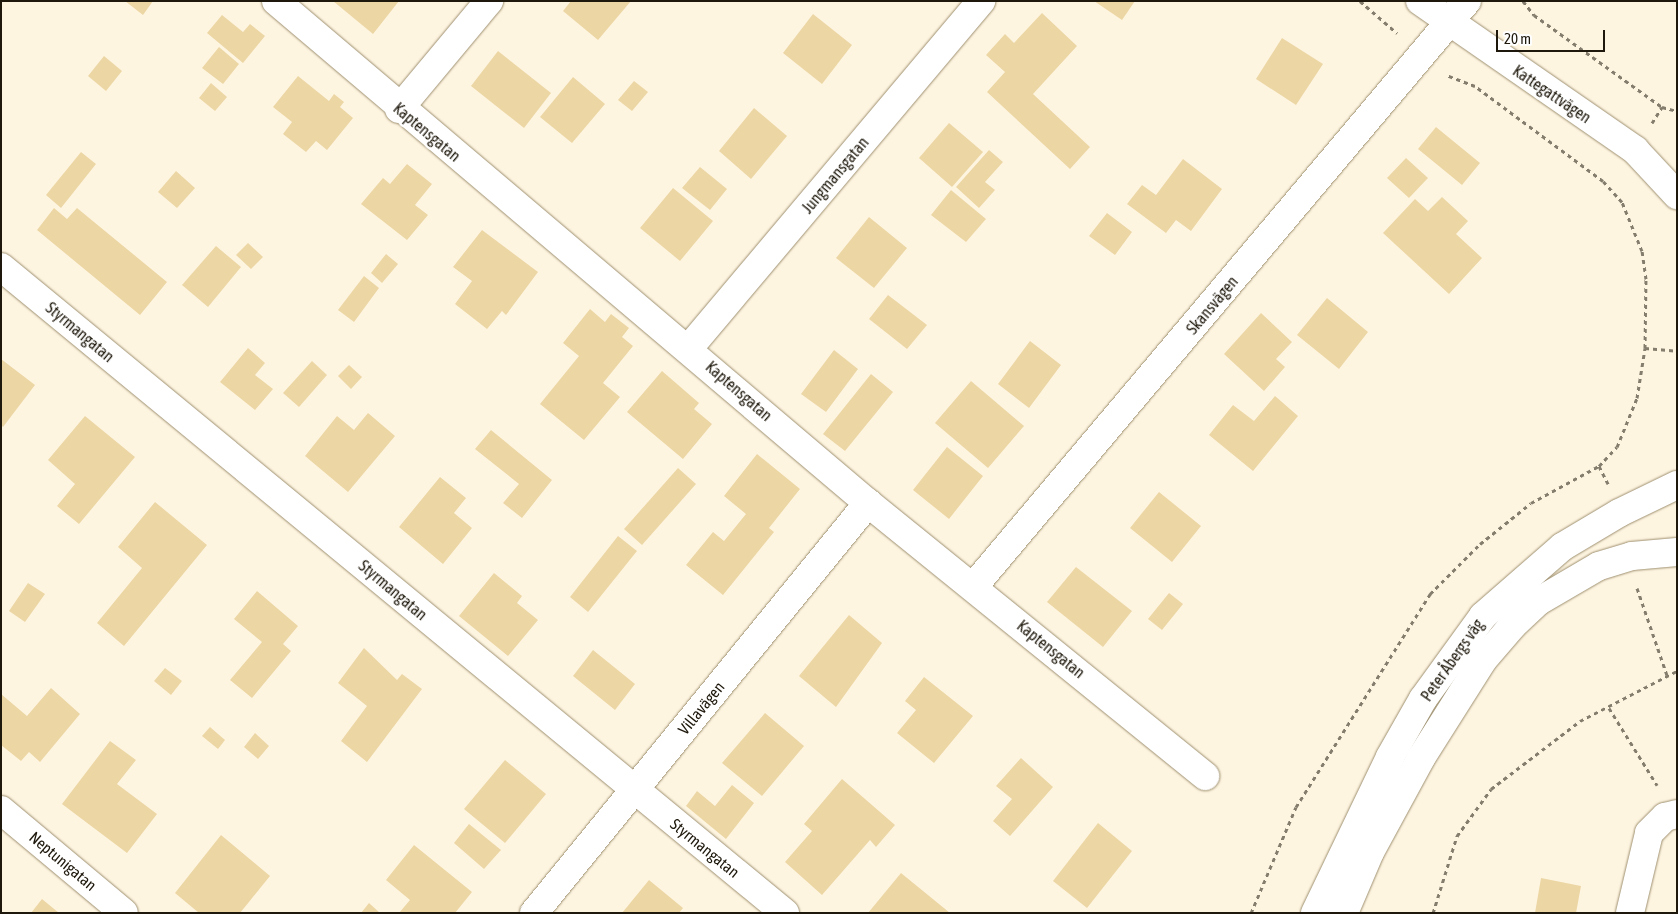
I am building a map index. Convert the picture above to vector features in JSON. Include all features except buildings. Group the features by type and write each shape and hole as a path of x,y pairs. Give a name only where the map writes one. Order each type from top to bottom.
{"street":[{"name":"Kaptensgatan","path":"276,1 399,109 689,348 868,503 974,586 1206,776"},
{"path":"399,109 489,1"},
{"name":"Jungmansgatan","path":"689,348 981,1"},
{"name":"Kattegattvägen","path":"1420,1 1635,150 1677,195"},
{"name":"Skansvägen","path":"974,586 1451,24 1467,1"},
{"name":"Styrmangatan","path":"1,266 785,913"},
{"name":"Peter Åbergs väg","path":"1315,913 1390,757 1423,699 1483,616 1562,547 1619,512 1677,485"},
{"name":"Villavägen","path":"534,913 868,503"},
{"name":"Peter Åbergs väg","path":"1344,913 1370,852 1421,758 1484,660 1513,625 1539,601 1599,566 1632,556 1677,552"},
{"name":"Neptunigatan","path":"1,810 124,913"},
{"path":"1630,913 1649,833 1671,815"}],"path":[{"path":"1251,913 1296,806 1430,594 1480,544 1531,503 1599,466 1617,447 1630,423 1646,348 1642,251 1622,202 1603,182 1475,86 1420,60 1392,25 1360,1"},
{"path":"1523,1 1534,15 1662,107 1677,111"},
{"path":"1646,348 1677,351"},
{"path":"1433,913 1457,836 1474,808 1491,789 1580,721 1609,708 1677,671"},
{"path":"1609,708 1654,778 1671,815"}]}
